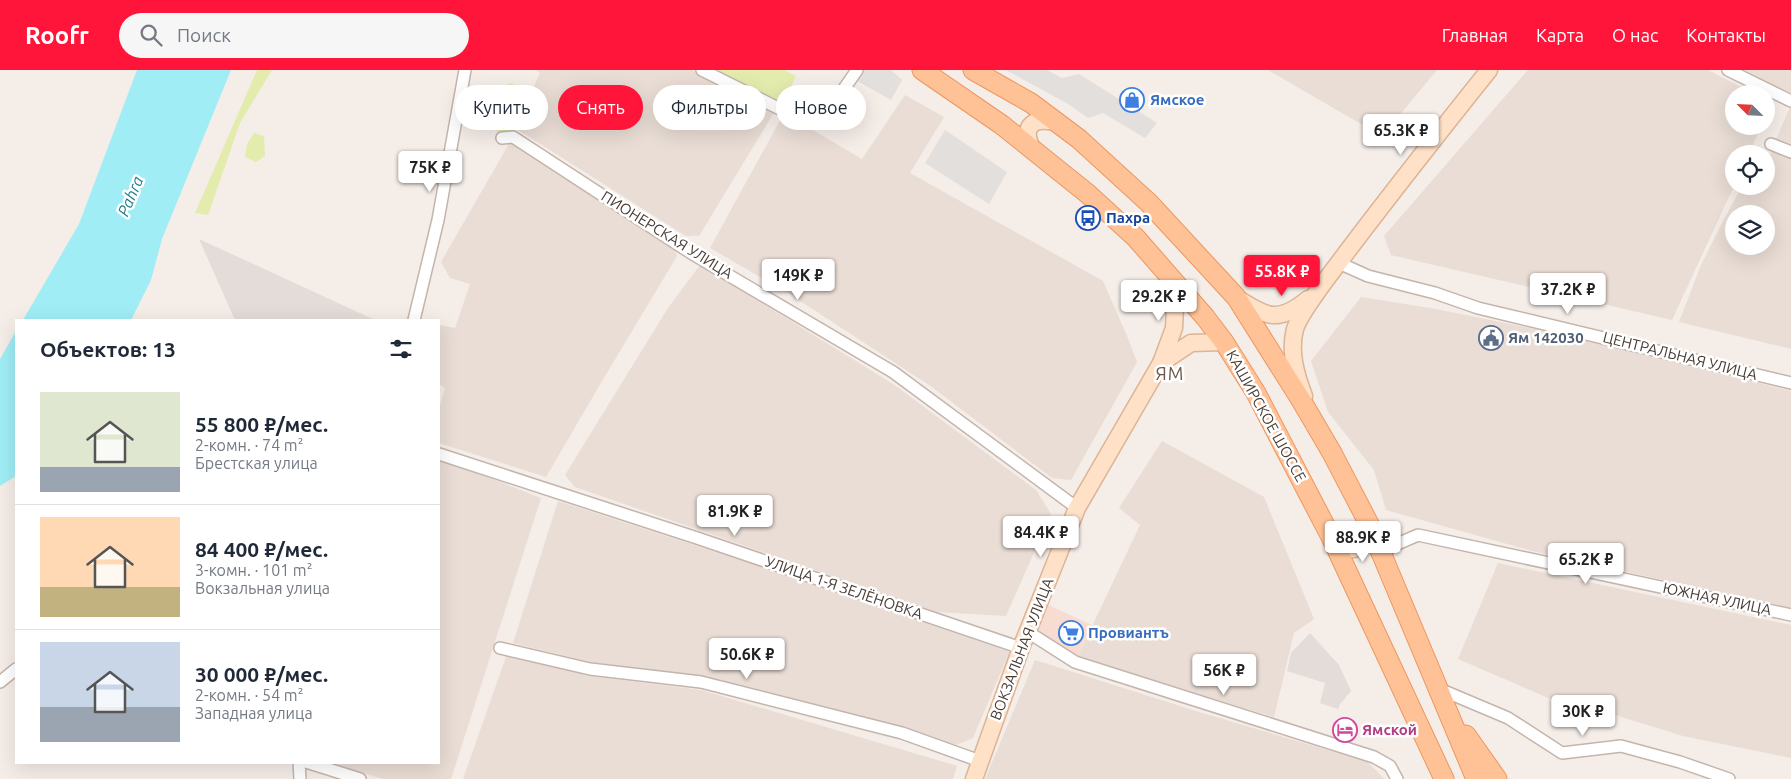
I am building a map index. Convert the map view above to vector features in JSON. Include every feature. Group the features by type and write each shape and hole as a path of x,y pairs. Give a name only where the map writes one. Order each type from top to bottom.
{"main road":[{"name":"КАШИРСКОЕ ШОССЕ","path":"922,70 1002,124 1088,194 1136,238 1224,342 1256,392 1332,539 1444,779"},
{"path":"973,70 1031,103 1079,139 1149,203 1236,297 1314,421 1369,524 1476,779"},
{"path":"1314,421 1295,372 1293,342 1295,329 1300,318 1324,283 1402,180 1490,70"},
{"path":"1033,150 1028,137 1030,126 1034,122 1044,120 1058,123"},
{"path":"1236,297 1266,315 1280,315 1296,309 1324,283"},
{"name":"ВОКЗАЛЬНАЯ УЛИЦА","path":"974,779 1024,640 1077,508 1161,363 1174,328 1176,284"},
{"name":"ВОКЗАЛЬНАЯ УЛИЦА","path":"1161,363 1191,343 1224,342"},
{"path":"1332,539 1343,548 1350,550 1357,548 1364,545 1367,539 1369,524"},
{"path":"1441,697 1497,779"}],"street":[{"path":"414,319 438,220 465,70"},
{"path":"702,70 784,111 821,122 856,70"},
{"path":"1728,70 1791,101"},
{"name":"ПИОНЕРСКАЯ УЛИЦА","path":"502,138 514,137 691,253 893,372 1077,508"},
{"path":"1771,144 1791,152"},
{"name":"ЦЕНТРАЛЬНАЯ УЛИЦА","path":"1339,263 1368,276 1436,293 1478,308 1791,383"},
{"name":"УЛИЦА 1-Я ЗЕЛЁНОВКА","path":"440,454 688,535 1024,640 1075,662 1374,757 1390,766 1397,779"},
{"name":"ЮЖНАЯ УЛИЦА","path":"1381,551 1418,535 1791,615"},
{"path":"500,648 590,669 700,682 902,733 980,761"},
{"path":"0,682 15,671"},
{"path":"1441,697 1508,718 1562,753 1621,746 1680,762 1729,779"},
{"path":"299,764 300,779"},
{"path":"312,764 360,779"}],"shaded area":[{"path":"536,70 692,70 722,85 653,85 653,130 763,130 699,236 686,236 518,130 548,130 548,85 535,85 540,73"},
{"path":"857,70 891,70 902,80 891,100 852,78"},
{"path":"1006,70 1047,70 1062,78 1079,74 1157,123 1145,138 1103,113 1088,118 1068,104"},
{"path":"1268,70 1437,70 1382,136"},
{"path":"1528,70 1708,70 1737,85 1725,85 1725,135 1757,135 1753,145 1725,145 1725,195 1730,195 1672,320 1391,255 1384,236"},
{"path":"1745,70 1791,70 1791,93"},
{"path":"905,95 944,117 910,173 1103,281 1137,362 1071,480 1052,478 932,387 791,295 710,248 776,128 776,130 813,130 862,159"},
{"path":"766,107 775,111 766,126"},
{"path":"1791,107 1791,149 1775,142"},
{"path":"945,130 1007,172 989,204 925,163"},
{"path":"510,142 671,241 677,256 546,477 440,443 440,406 445,388 440,385 440,325 455,328 470,284 450,278 441,262"},
{"path":"1775,149 1791,156 1791,349 1679,322 1701,265 1725,218 1725,255 1775,255 1775,205 1732,205 1737,195 1775,195"},
{"path":"199,239 373,319 235,319"},
{"path":"700,265 893,384 1036,490 1051,514 1006,616 936,612 575,487 565,475 668,308"},
{"path":"1361,297 1436,309 1569,336 1791,391 1791,608 1532,551 1386,510 1374,470 1328,412 1311,361"},
{"path":"1162,441 1264,497 1314,619 1294,633 1274,717 1092,662 1078,656 1140,525 1119,508"},
{"path":"440,458 541,498 451,779 383,779 333,764 440,764"},
{"path":"558,501 1011,648 973,738 956,745 796,699 700,676 591,662 513,643"},
{"path":"1498,563 1791,625 1791,758 1683,736 1596,709 1590,716 1458,659"},
{"path":"1046,604 1092,625 1078,656 1036,631"},
{"path":"1310,633 1339,665 1351,691 1338,709 1320,703 1325,683 1287,671 1291,653"},
{"path":"507,654 589,676 701,690 957,766 953,779 463,779"},
{"path":"1035,660 1199,712 1368,762 1384,779 985,779"}],"green space":[{"path":"257,70 272,70 240,123 208,215 195,213"},
{"path":"713,70 784,70 796,76 792,85 776,85 776,102 766,97 766,85 743,85"},
{"path":"496,130 509,130 509,133 499,134"},
{"path":"254,133 264,136 265,156 256,162 245,157 247,144"}],"water":[{"name":"Pahra","path":"137,70 231,70 162,239 151,280 132,319 24,319 79,224"},
{"path":"15,333 15,477 0,486 0,359"}],"place":[{"name":"Ямское","path":"1132,100"},
{"name":"Пахра","path":"1088,218"},
{"name":"Ям 142030","path":"1491,338"},
{"name":"Провиантъ","path":"1071,633"},
{"name":"Ямской","path":"1345,730"}],"district":[{"name":"ЯМ","path":"1170,374"}]}
